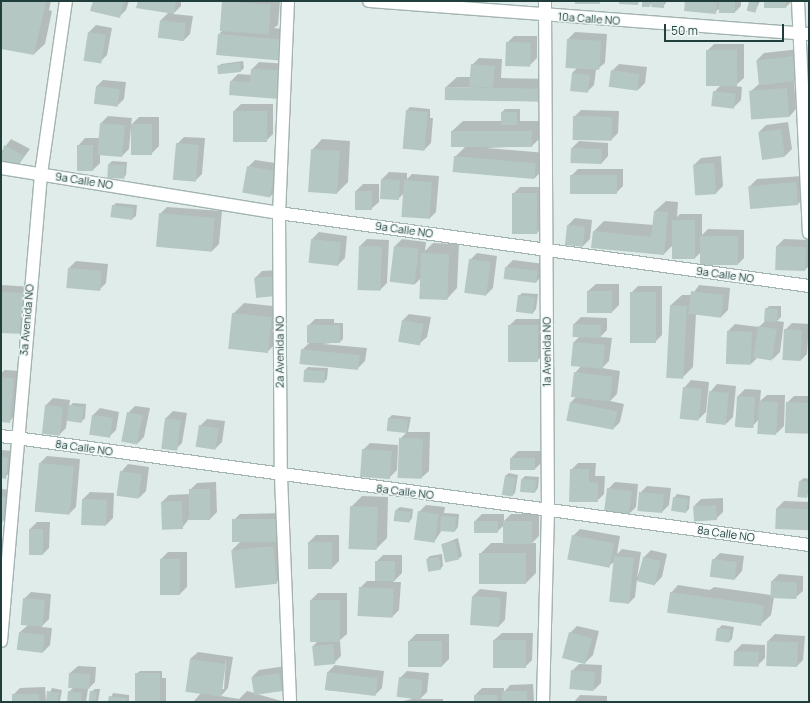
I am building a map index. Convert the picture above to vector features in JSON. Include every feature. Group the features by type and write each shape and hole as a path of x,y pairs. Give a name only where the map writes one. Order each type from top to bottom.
{"street":[{"name":"3a Avenida NO","path":"1,641 17,439 41,174 66,1"},
{"name":"2a Avenida NO","path":"288,1 279,213 281,476 290,702"},
{"name":"10a Calle NO","path":"369,1 545,16 804,34"},
{"name":"1a Avenida NO","path":"543,702 548,511 545,1"},
{"path":"798,1 804,34 809,233"},
{"name":"9a Calle NO","path":"1,168 279,213 809,286"},
{"name":"8a Calle NO","path":"1,436 281,476 809,545"}],"building":[{"path":"1,1 46,1 34,55 1,49"},
{"path":"93,1 124,1 120,18 90,11"},
{"path":"138,1 176,1 174,14 136,8"},
{"path":"222,1 271,4 269,34 220,31"},
{"path":"575,1 600,1 600,4 575,4"},
{"path":"619,1 639,1 638,5 619,4"},
{"path":"642,1 650,1 650,7 642,7"},
{"path":"652,1 664,1 664,8 651,7"},
{"path":"685,1 717,1 716,14 684,11"},
{"path":"719,1 735,1 735,13 719,13"},
{"path":"749,1 758,3 756,13 747,11"},
{"path":"764,1 786,1 786,8 764,8"},
{"path":"160,20 186,23 184,41 158,38"},
{"path":"88,32 106,35 101,63 83,61"},
{"path":"218,34 282,40 280,60 216,55"},
{"path":"567,39 601,41 599,70 565,68"},
{"path":"506,42 531,43 530,67 505,66"},
{"path":"706,50 737,50 737,86 706,86"},
{"path":"793,56 796,81 759,85 756,61"},
{"path":"240,63 241,72 218,74 217,65"},
{"path":"471,64 495,66 493,88 469,86"},
{"path":"251,69 281,70 279,99 229,95 230,81 250,82"},
{"path":"611,70 640,74 637,91 609,87"},
{"path":"572,73 590,75 588,93 570,91"},
{"path":"96,86 120,89 118,107 94,104"},
{"path":"445,87 541,89 541,102 445,100"},
{"path":"787,88 789,117 751,120 749,91"},
{"path":"713,91 736,94 734,109 711,106"},
{"path":"406,110 428,112 425,151 403,149"},
{"path":"233,111 267,111 267,142 233,142"},
{"path":"501,112 517,112 517,125 501,125"},
{"path":"573,116 612,117 612,141 573,140"},
{"path":"100,123 125,125 122,157 97,155"},
{"path":"131,124 152,124 152,155 131,155"},
{"path":"781,129 785,157 762,160 758,132"},
{"path":"451,131 532,131 532,147 451,147"},
{"path":"176,143 199,145 196,182 173,180"},
{"path":"4,145 24,156 16,170 1,161"},
{"path":"77,145 93,145 93,171 77,171"},
{"path":"571,148 602,149 601,164 570,163"},
{"path":"311,149 340,151 337,194 308,192"},
{"path":"454,156 536,163 534,179 453,172"},
{"path":"714,163 716,194 695,195 693,164"},
{"path":"108,164 125,165 124,179 107,178"},
{"path":"247,166 275,171 270,197 242,193"},
{"path":"570,175 617,175 617,194 570,194"},
{"path":"381,179 400,180 399,200 380,199"},
{"path":"404,180 432,182 429,219 401,217"},
{"path":"796,182 798,205 750,209 748,186"},
{"path":"355,191 372,191 372,210 355,210"},
{"path":"512,193 537,193 537,234 512,234"},
{"path":"112,205 134,208 132,220 110,217"},
{"path":"654,211 668,212 664,255 591,248 593,231 651,237"},
{"path":"159,213 215,218 212,252 156,247"},
{"path":"672,220 695,220 695,259 672,259"},
{"path":"567,225 585,227 583,247 565,245"},
{"path":"700,236 738,236 738,265 700,265"},
{"path":"311,239 341,242 338,266 308,263"},
{"path":"359,246 382,247 380,291 357,290"},
{"path":"394,246 419,249 414,285 390,282"},
{"path":"776,246 806,247 805,271 775,270"},
{"path":"421,253 449,254 447,300 419,299"},
{"path":"469,259 491,262 486,296 464,293"},
{"path":"505,267 538,271 536,283 504,279"},
{"path":"68,268 102,271 100,291 66,288"},
{"path":"273,276 275,296 256,298 254,278"},
{"path":"587,291 612,291 612,313 587,313"},
{"path":"691,291 724,295 721,318 688,314"},
{"path":"1,292 27,293 26,334 1,333"},
{"path":"630,292 656,292 656,343 630,343"},
{"path":"518,295 535,297 533,314 516,312"},
{"path":"670,305 687,306 683,379 666,378"},
{"path":"765,308 778,309 777,322 764,321"},
{"path":"232,313 272,317 268,353 228,349"},
{"path":"402,320 424,324 420,345 398,342"},
{"path":"573,324 601,325 601,338 573,337"},
{"path":"307,325 340,325 340,343 307,343"},
{"path":"508,325 538,325 538,362 508,362"},
{"path":"758,326 777,329 772,361 753,358"},
{"path":"784,329 802,330 800,361 782,360"},
{"path":"727,331 752,332 751,365 726,364"},
{"path":"573,342 605,345 603,369 571,366"},
{"path":"301,349 360,355 358,370 299,364"},
{"path":"304,370 325,371 324,383 303,382"},
{"path":"574,372 613,377 610,402 571,397"},
{"path":"1,377 14,378 10,423 1,422"},
{"path":"683,387 702,389 699,421 680,419"},
{"path":"709,391 729,393 726,425 706,423"},
{"path":"737,396 755,397 753,428 735,427"},
{"path":"759,401 778,402 776,435 757,434"},
{"path":"570,402 617,411 613,430 566,421"},
{"path":"786,402 809,403 808,434 785,433"},
{"path":"45,405 63,407 60,436 42,434"},
{"path":"69,405 84,407 82,423 67,421"},
{"path":"127,412 143,415 137,445 121,441"},
{"path":"92,415 113,418 110,438 89,435"},
{"path":"165,418 181,420 177,451 161,449"},
{"path":"388,418 408,420 407,433 387,431"},
{"path":"199,425 219,428 215,450 196,447"},
{"path":"399,438 423,439 422,479 398,478"},
{"path":"362,449 392,451 390,479 360,477"},
{"path":"1,457 8,458 6,479 1,478"},
{"path":"510,458 535,458 535,470 510,470"},
{"path":"39,463 74,466 70,515 35,512"},
{"path":"570,469 589,469 589,482 598,483 598,502 569,502"},
{"path":"120,471 142,474 138,499 117,496"},
{"path":"505,476 516,478 513,497 502,495"},
{"path":"521,479 536,480 535,493 520,492"},
{"path":"799,481 809,482 807,498 797,497"},
{"path":"607,488 632,491 629,515 604,512"},
{"path":"189,489 210,489 210,520 189,520"},
{"path":"639,492 664,494 662,513 637,511"},
{"path":"1,496 5,497 3,522 1,522"},
{"path":"673,497 688,499 686,513 671,511"},
{"path":"82,499 107,500 106,526 81,525"},
{"path":"182,501 183,529 162,530 161,502"},
{"path":"716,505 717,520 694,522 693,507"},
{"path":"350,506 378,507 376,550 348,549"},
{"path":"776,508 809,509 808,530 775,529"},
{"path":"395,510 411,512 410,523 394,521"},
{"path":"418,511 439,514 435,543 414,540"},
{"path":"441,516 456,517 455,532 440,531"},
{"path":"232,519 277,519 277,542 232,542"},
{"path":"474,521 498,521 498,533 474,533"},
{"path":"503,521 532,521 532,544 503,544"},
{"path":"29,529 43,529 43,555 29,555"},
{"path":"572,535 614,543 609,568 567,560"},
{"path":"455,541 459,560 445,562 441,544"},
{"path":"308,542 332,542 332,569 308,569"},
{"path":"273,546 277,584 235,588 231,550"},
{"path":"479,553 526,553 526,584 479,584"},
{"path":"614,556 634,558 629,604 609,602"},
{"path":"439,557 441,570 428,572 426,559"},
{"path":"643,557 661,561 655,585 637,581"},
{"path":"160,559 180,559 180,595 160,595"},
{"path":"712,559 737,562 735,580 710,577"},
{"path":"375,561 395,561 395,581 375,581"},
{"path":"771,581 797,582 796,599 770,598"},
{"path":"359,587 394,589 392,618 357,616"},
{"path":"670,592 764,605 761,626 667,613"},
{"path":"472,596 501,598 499,627 470,625"},
{"path":"23,598 45,600 43,627 21,625"},
{"path":"310,600 340,600 340,642 310,642"},
{"path":"717,628 731,630 729,643 715,641"},
{"path":"19,632 45,635 43,653 17,650"},
{"path":"569,632 592,638 585,664 562,658"},
{"path":"493,640 526,640 526,668 493,668"},
{"path":"408,641 442,641 442,667 408,667"},
{"path":"767,641 798,642 797,667 766,666"},
{"path":"333,644 335,664 314,666 312,646"},
{"path":"734,651 759,652 758,667 733,666"},
{"path":"190,659 226,664 221,697 185,692"},
{"path":"571,670 595,672 593,691 569,689"},
{"path":"327,672 378,678 375,696 325,690"},
{"path":"69,673 90,674 89,689 68,688"},
{"path":"135,673 160,673 160,702 135,702"},
{"path":"279,673 282,691 254,695 251,677"},
{"path":"399,677 423,680 420,700 397,697"},
{"path":"47,691 59,693 58,702 46,702"},
{"path":"68,691 82,693 81,702 67,702"},
{"path":"90,691 97,692 96,702 88,702"},
{"path":"502,691 527,691 527,702 502,702"},
{"path":"12,694 39,694 39,702 12,702"},
{"path":"474,695 497,695 497,702 474,702"},
{"path":"109,696 127,698 126,702 108,702"}]}
